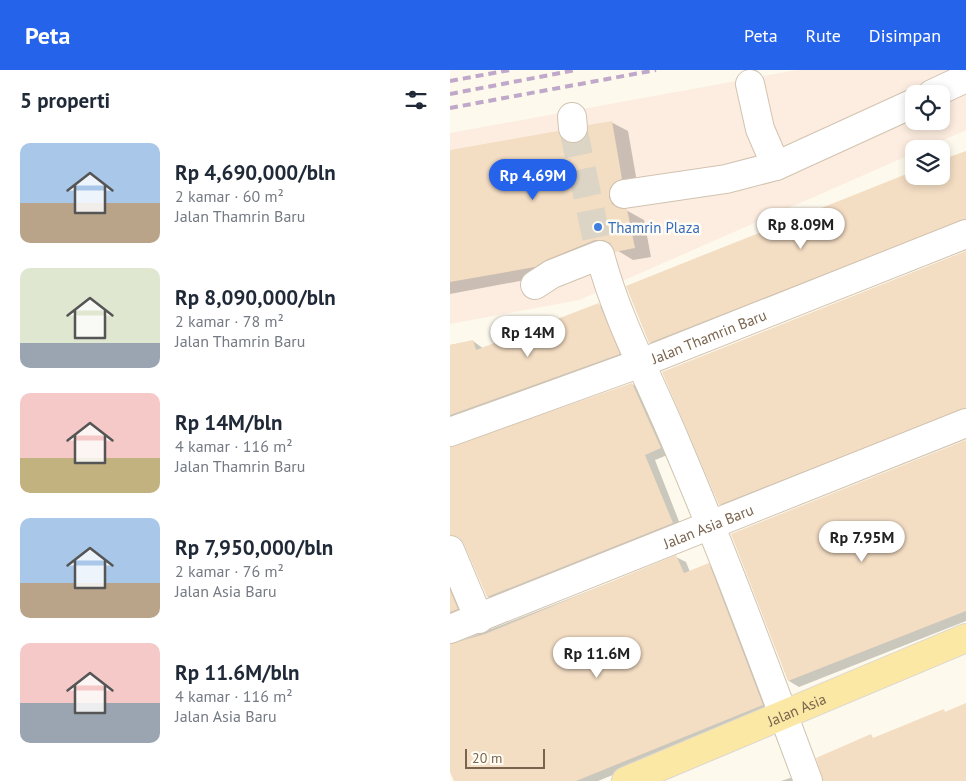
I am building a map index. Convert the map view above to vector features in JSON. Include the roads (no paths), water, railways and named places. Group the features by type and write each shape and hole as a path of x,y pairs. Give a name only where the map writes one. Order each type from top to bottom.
{"main road":[{"name":"Jalan Asia","path":"626,781 966,638"}],"street":[{"path":"950,86 966,78"},
{"path":"750,84 760,129 776,166"},
{"path":"624,194 726,179 776,166 905,107"},
{"name":"Jalan Thamrin Baru","path":"450,432 641,363 966,234"},
{"path":"534,284 552,274 602,263 641,363 710,526 808,781"},
{"name":"Jalan Asia Baru","path":"450,629 966,423"},
{"path":"450,550 479,619"}],"tunnel":[{"path":"573,128 600,255"}],"railway":[{"path":"450,81 510,70"},
{"path":"450,94 576,70"},
{"path":"450,108 656,70"}],"place":[{"name":"Thamrin Plaza","path":"598,227"}]}
